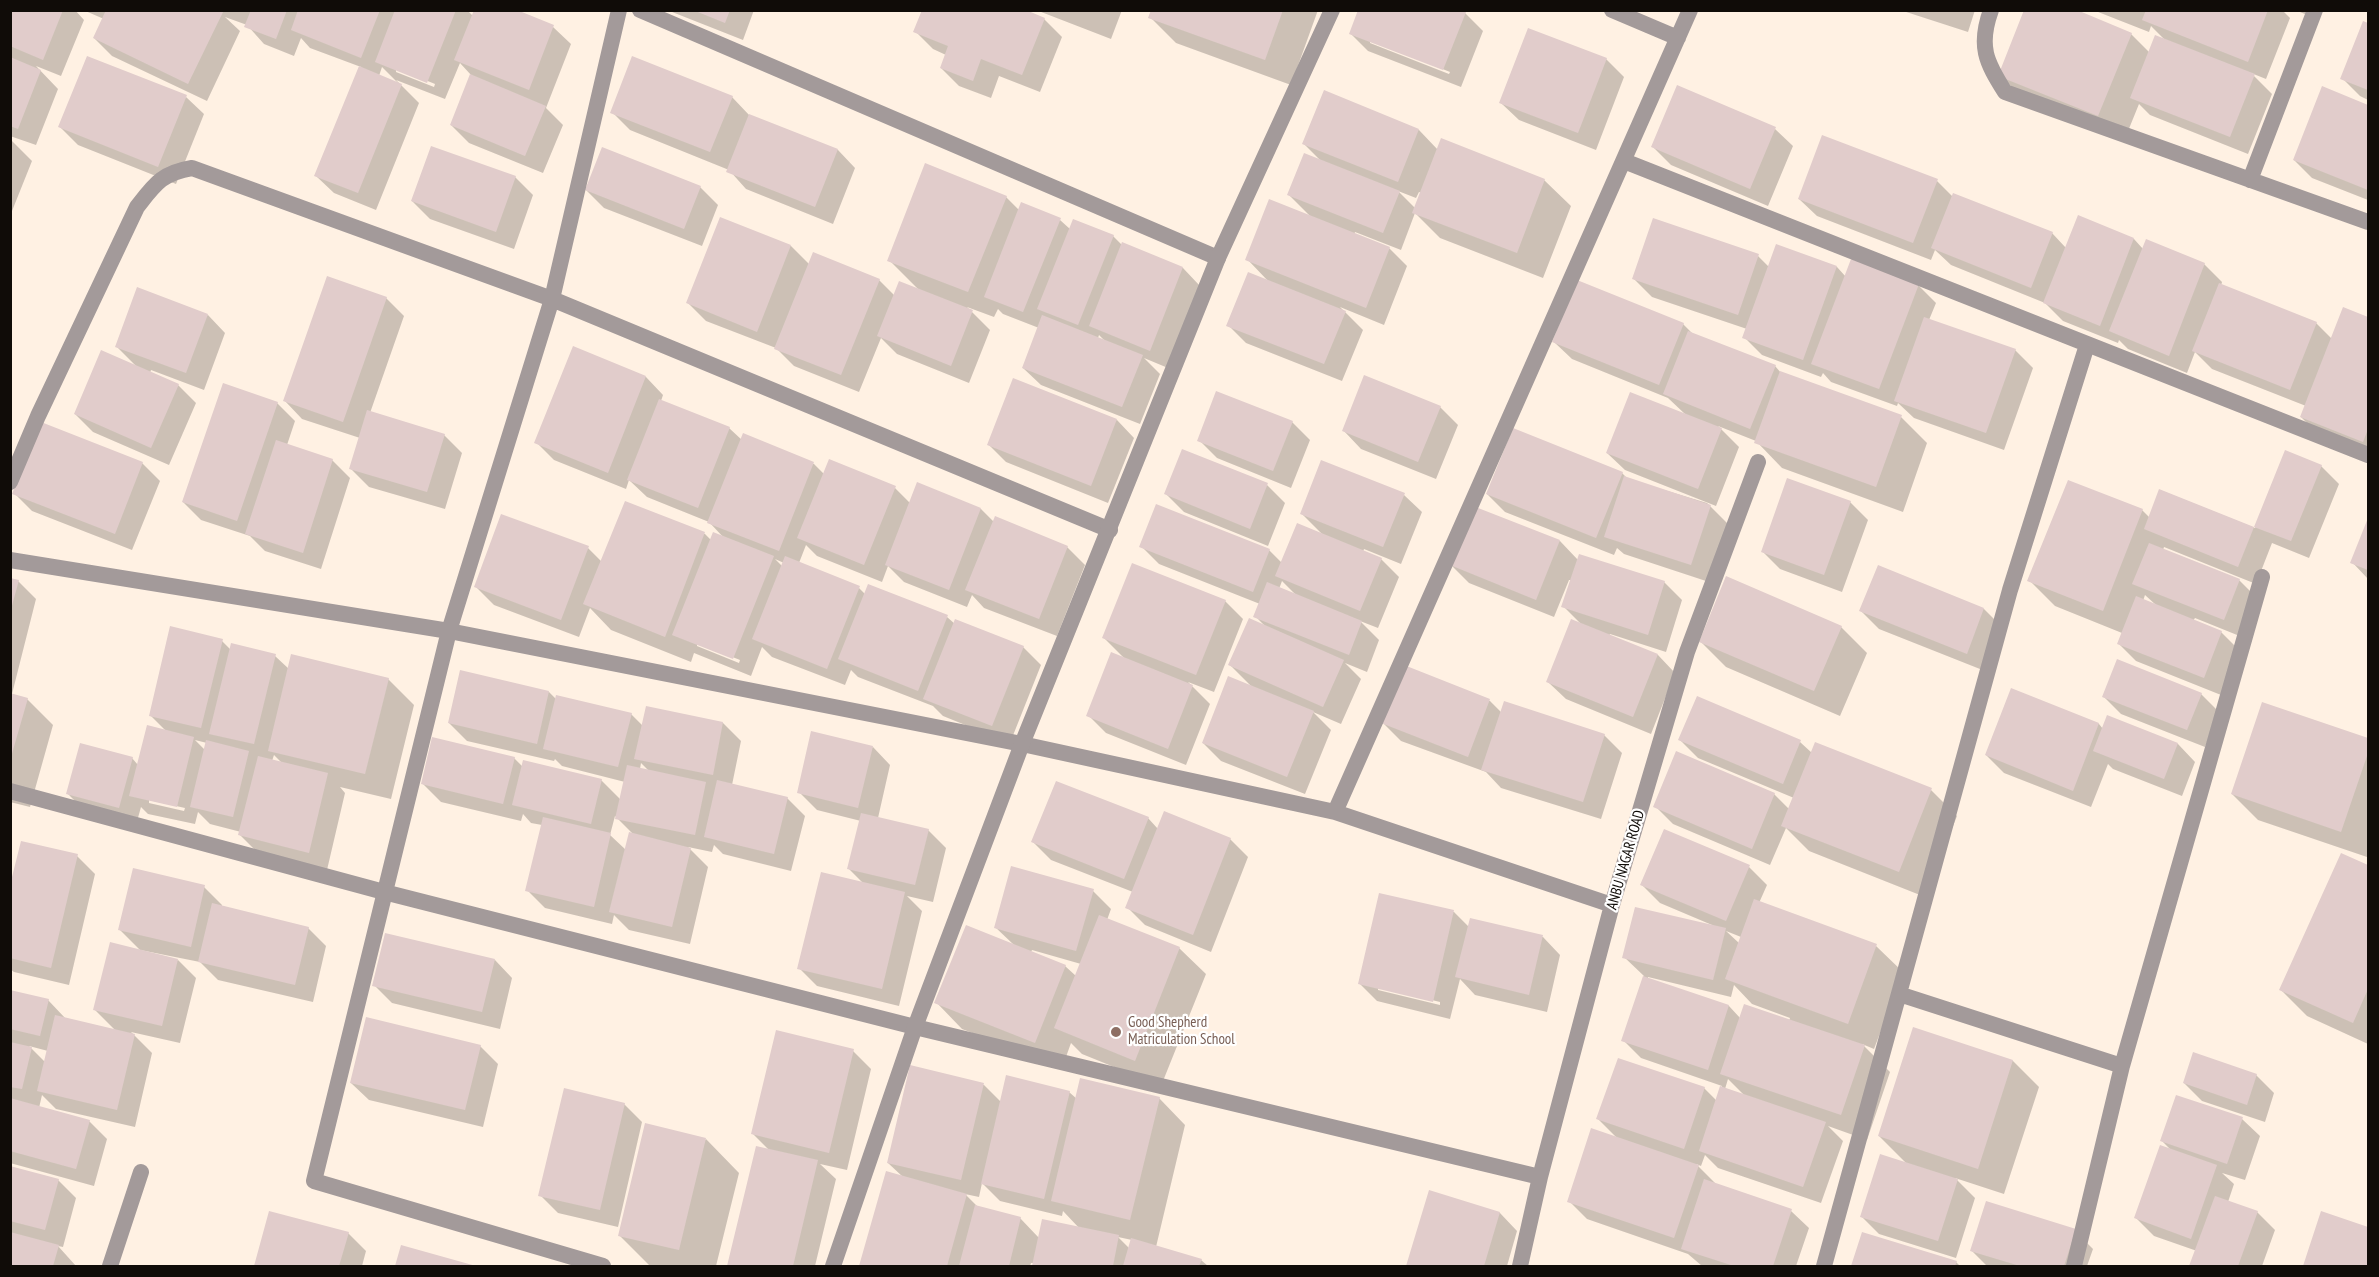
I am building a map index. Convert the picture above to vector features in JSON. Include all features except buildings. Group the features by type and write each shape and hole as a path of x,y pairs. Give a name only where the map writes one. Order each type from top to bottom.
{"street":[{"path":"603,1266 314,1181 449,631 552,299 619,10"},
{"path":"640,10 1218,258"},
{"path":"833,1266 915,1027 1022,744 1218,258 1332,10"},
{"path":"1612,10 1678,38"},
{"path":"1335,812 1690,10"},
{"path":"1991,10 1984,29 1984,53 2005,92 2368,222"},
{"path":"2250,180 2315,10"},
{"path":"1624,161 2368,455"},
{"path":"10,482 38,416 137,207 156,182 174,171 192,168 552,299 1110,530"},
{"path":"1824,1266 2010,590 2087,345"},
{"name":"ANBU NAGAR ROAD","path":"1520,1266 1540,1177 1612,905 1687,652 1758,462"},
{"path":"10,560 449,631 1022,744 1335,812 1612,905"},
{"path":"2074,1266 2122,1066 2262,577"},
{"path":"10,791 384,892 915,1027 1540,1177"},
{"path":"1899,994 2122,1066"},
{"path":"110,1266 141,1172"}],"place":[{"name":"Good Shepherd Matriculation School","path":"1116,1032"}]}
